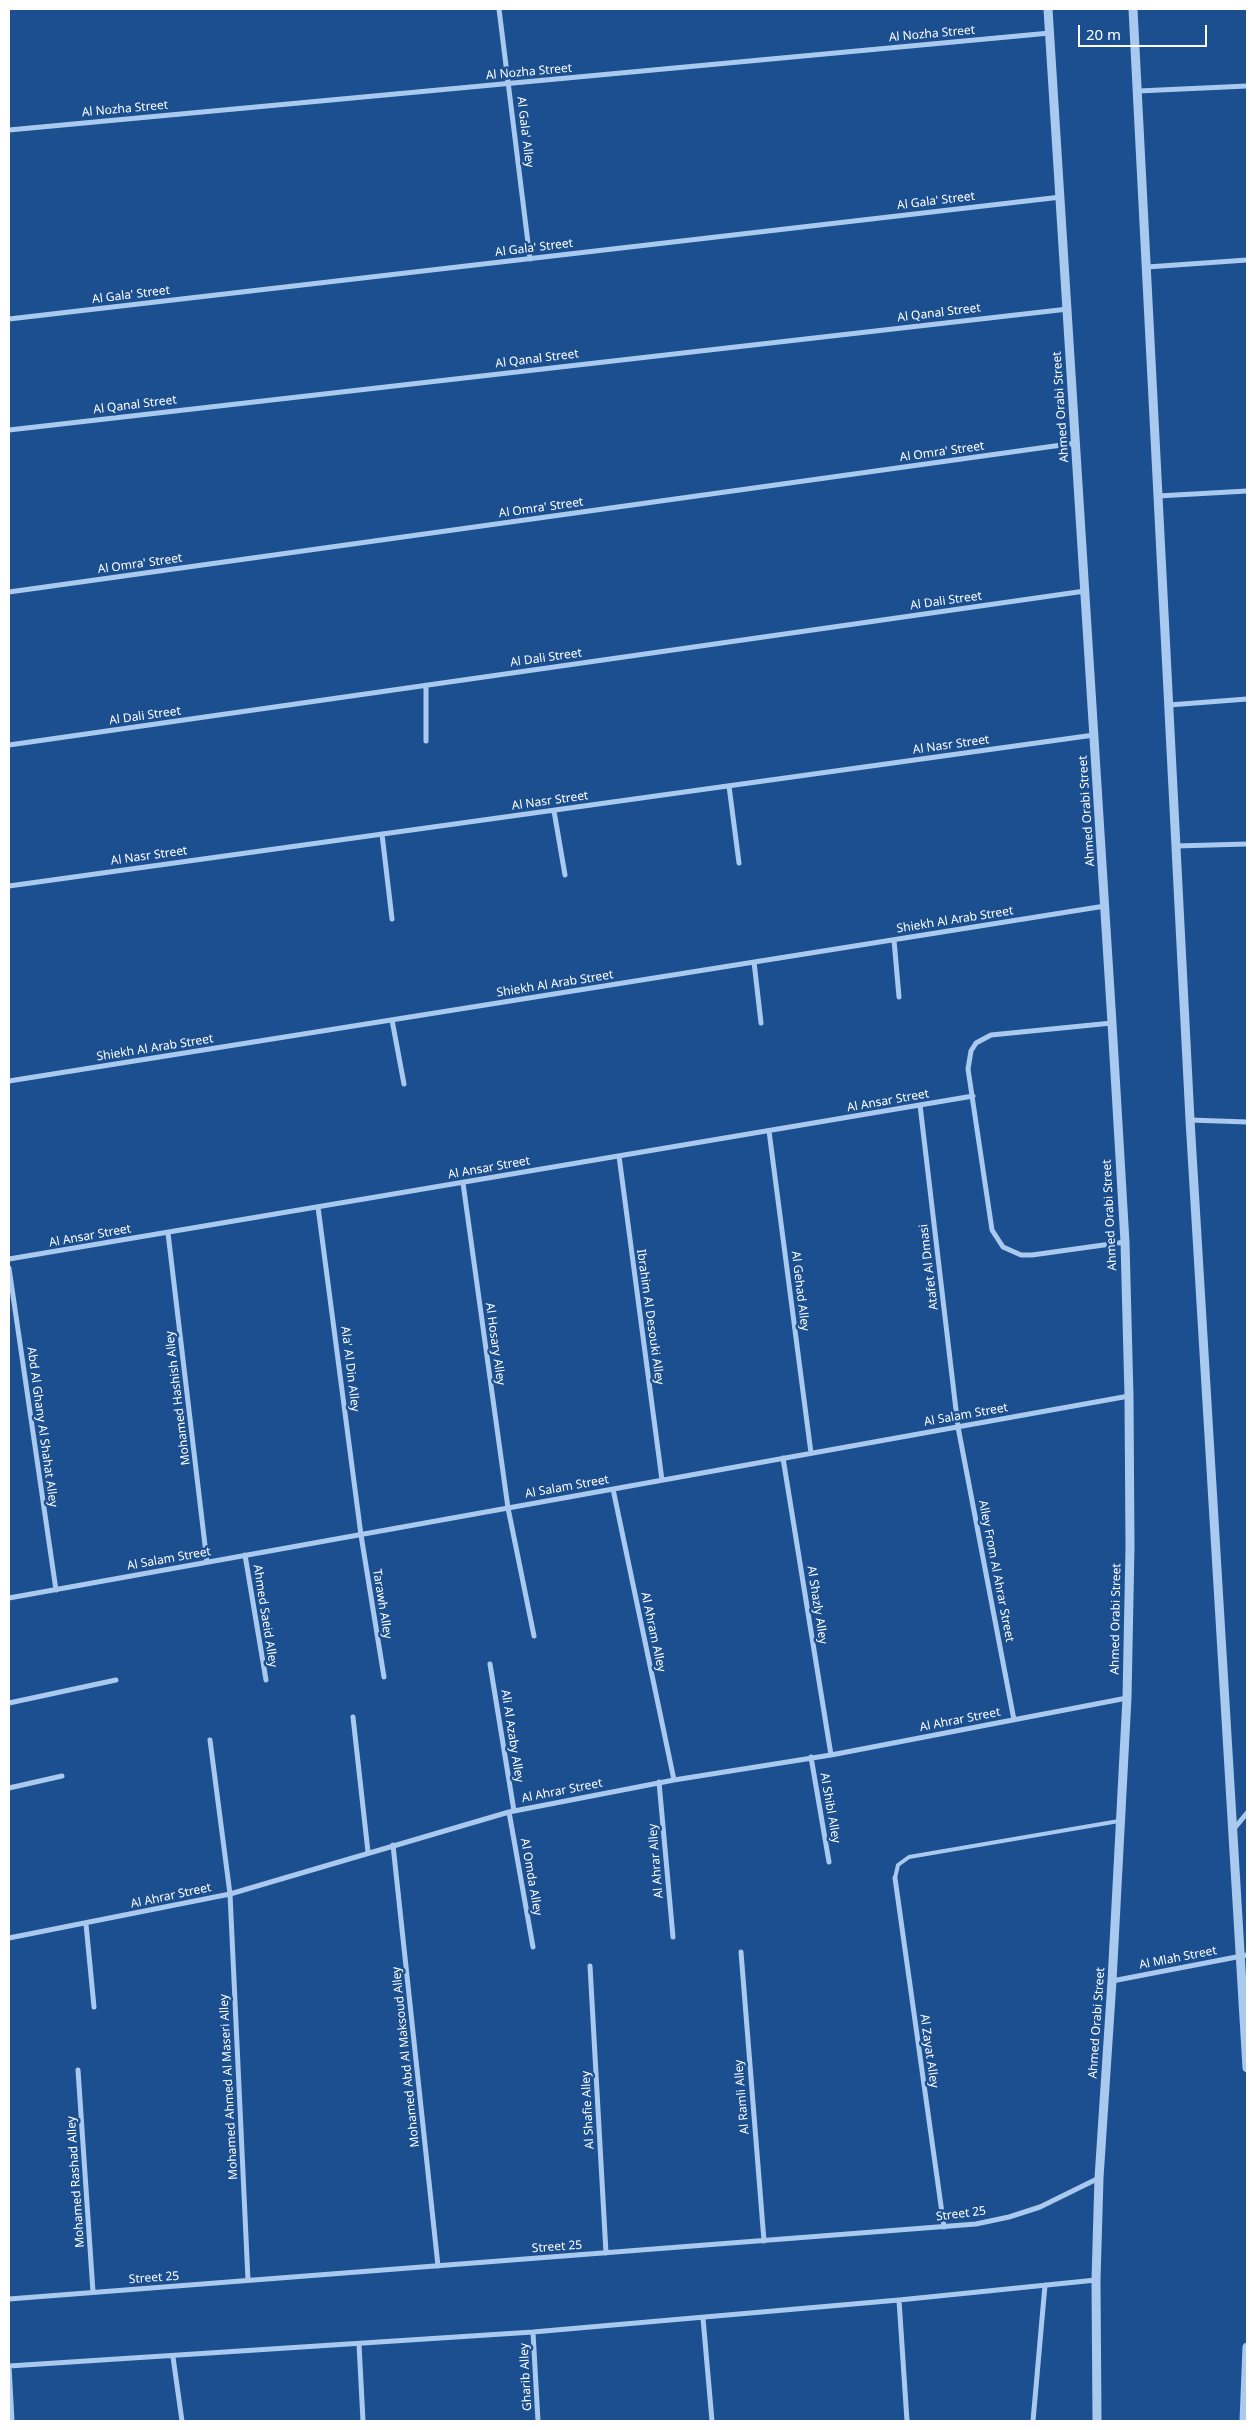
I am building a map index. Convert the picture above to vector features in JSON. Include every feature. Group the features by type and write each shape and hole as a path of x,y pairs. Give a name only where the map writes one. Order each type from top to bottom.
{"street":[{"name":"Al Gala' Alley","path":"499,9 530,258"},
{"name":"Ahmed Orabi Street","path":"1048,9 1125,1242 1129,1396 1130,1548 1127,1698 1122,1820 1099,2178 1096,2280 1097,2421"},
{"path":"1133,9 1190,1120 1232,1831 1245,1956 1247,2068"},
{"name":"Al Nozha Street","path":"9,130 1050,33"},
{"path":"1138,91 1247,86"},
{"name":"Al Gala' Street","path":"9,319 1061,197"},
{"path":"1146,267 1247,260"},
{"name":"Al Qanal Street","path":"9,430 1068,308"},
{"name":"Al Omra' Street","path":"9,592 1076,444"},
{"path":"1158,496 1247,491"},
{"name":"Al Dali Street","path":"9,745 1085,591"},
{"path":"426,686 426,740"},
{"path":"1169,705 1247,699"},
{"name":"Al Nasr Street","path":"9,886 1094,735"},
{"path":"729,786 739,863"},
{"path":"554,810 565,875"},
{"path":"382,834 392,919"},
{"path":"1176,846 1247,844"},
{"name":"Shiekh Al Arab Street","path":"9,1081 1105,906"},
{"path":"894,940 900,997"},
{"path":"754,962 761,1023"},
{"path":"392,1020 404,1084"},
{"path":"1112,1023 991,1035 983,1038 971,1051 968,1060 992,1230 1003,1247 1021,1255 1032,1255 1125,1242"},
{"name":"Al Ansar Street","path":"9,1260 973,1096"},
{"name":"Atafet Al Dmasi","path":"920,1106 958,1427"},
{"path":"1190,1120 1247,1122"},
{"name":"Al Gehad Alley","path":"768,1131 811,1453"},
{"name":"Ibrahim Al Desouki Alley","path":"619,1156 662,1480"},
{"name":"Al Hosary Alley","path":"463,1183 508,1508 534,1636"},
{"name":"Ala' Al Din Alley","path":"318,1207 361,1535"},
{"name":"Mohamed Hashish Alley","path":"168,1233 207,1562"},
{"name":"Abd Al Ghany Al Shahat Alley","path":"9,1268 56,1590"},
{"name":"Al Salam Street","path":"9,1598 1129,1396"},
{"name":"Alley From Al Ahrar Street","path":"958,1427 1014,1720"},
{"name":"Al Shazly Alley","path":"783,1458 831,1755"},
{"name":"Al Ahram Alley","path":"613,1489 674,1780"},
{"name":"Tarawh Alley","path":"361,1535 384,1677"},
{"name":"Ahmed Saeid Alley","path":"245,1555 266,1680"},
{"name":"Ali Al Azaby Alley","path":"490,1664 512,1811"},
{"path":"9,1703 116,1680"},
{"name":"Al Ahrar Street","path":"9,1938 230,1894 512,1811 659,1782 831,1755 1127,1698"},
{"path":"353,1718 368,1852"},
{"name":"Mohamed Ahmed Al Maseri Alley","path":"210,1740 230,1894 248,2280"},
{"name":"Al Shibl Alley","path":"811,1757 829,1862"},
{"path":"9,1788 62,1776"},
{"name":"Al Ahrar Alley","path":"659,1782 673,1937"},
{"name":"Al Omda Alley","path":"512,1811 533,1947"},
{"path":"1232,1831 1247,1813"},
{"name":"Mohamed Abd Al Maksoud Alley","path":"393,1845 438,2266"},
{"name":"Al Zayat Alley","path":"895,1878 944,2227"},
{"path":"86,1924 94,2007"},
{"name":"Al Ramli Alley","path":"741,1952 764,2241"},
{"name":"Al Mlah Street","path":"1112,1981 1245,1956"},
{"name":"Al Shafie Alley","path":"590,1966 606,2253"},
{"name":"Mohamed Rashad Alley","path":"78,2070 93,2292"},
{"name":"Street 25","path":"9,2299 944,2227 1009,2217 1040,2207 1099,2178"},
{"path":"12,2421 9,2366 173,2357 533,2332 899,2300 1096,2280"},
{"path":"1033,2421 1045,2285"},
{"path":"899,2300 907,2421"},
{"path":"703,2318 712,2421"},
{"name":"Gharib Alley","path":"533,2332 538,2421"},
{"path":"359,2344 363,2421"},
{"path":"1244,2421 1247,2347"},
{"path":"173,2357 182,2421"}],"lane":[{"path":"895,1878 898,1864 909,1857 1122,1820"}]}
